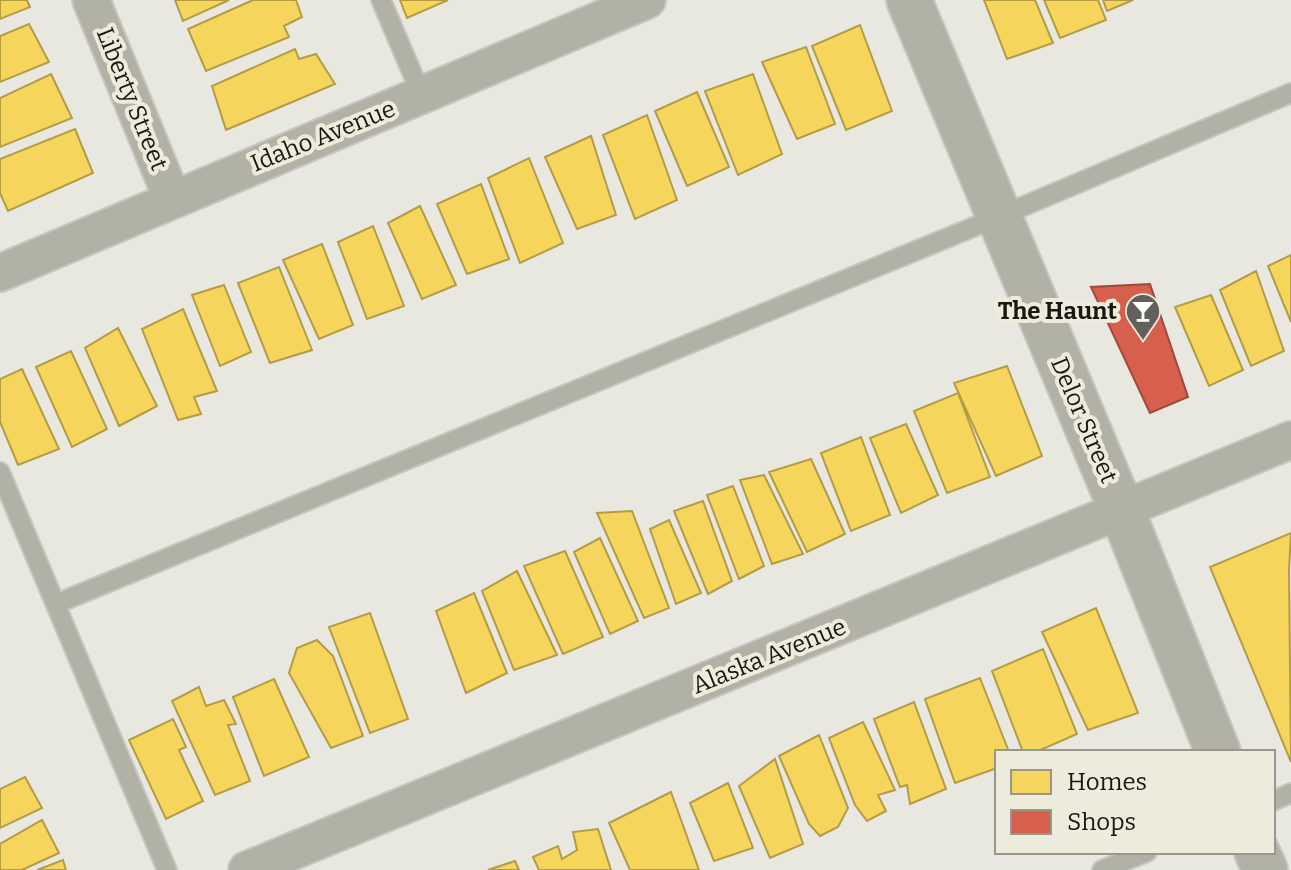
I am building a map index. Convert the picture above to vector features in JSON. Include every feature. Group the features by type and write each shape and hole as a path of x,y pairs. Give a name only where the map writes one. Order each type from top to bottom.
{"street":[{"name":"Liberty Street","path":"91,0 172,198"},
{"name":"Delor Street","path":"909,0 1122,511 1217,750"},
{"name":"Idaho Avenue","path":"0,273 172,198 422,96 632,3"},
{"name":"Alaska Avenue","path":"247,870 1291,440"}],"lane":[{"path":"381,0 422,96"},
{"path":"58,603 998,217 1291,93"},
{"path":"0,472 58,603 167,870"},
{"path":"1102,870 1142,854"}],"building: Homes":[{"path":"0,0 27,0 30,7 0,19"},
{"path":"175,0 229,0 183,21"},
{"path":"253,0 296,0 302,17 284,26 289,37 206,71 188,29"},
{"path":"400,0 448,0 407,18"},
{"path":"984,0 1035,0 1053,43 1007,59"},
{"path":"1044,0 1098,0 1106,20 1060,38"},
{"path":"1103,0 1133,0 1107,11"},
{"path":"29,24 49,62 0,82 0,36"},
{"path":"860,25 892,111 846,130 812,46"},
{"path":"806,47 835,124 797,139 762,62"},
{"path":"295,49 299,59 316,54 335,84 226,130 212,86"},
{"path":"51,74 72,118 0,147 0,98"},
{"path":"753,74 782,154 738,175 705,91"},
{"path":"697,92 729,167 687,186 655,111"},
{"path":"647,115 677,200 635,219 603,135"},
{"path":"75,129 93,173 8,211 0,193 0,159"},
{"path":"591,136 616,215 577,229 545,157"},
{"path":"529,158 563,243 520,263 488,178"},
{"path":"481,184 509,259 467,274 437,204"},
{"path":"420,206 456,285 422,299 388,223"},
{"path":"373,226 404,306 367,319 338,242"},
{"path":"322,244 353,325 319,339 283,260"},
{"path":"1291,255 1291,322 1268,266"},
{"path":"279,267 312,350 270,363 238,283"},
{"path":"1256,271 1284,351 1251,366 1220,290"},
{"path":"224,285 251,352 220,366 192,295"},
{"path":"1211,295 1243,370 1209,386 1175,307"},
{"path":"183,309 217,391 194,397 201,414 178,420 142,329"},
{"path":"118,328 157,406 119,426 85,348"},
{"path":"71,351 107,429 72,447 36,367"},
{"path":"1007,366 1042,456 996,476 954,383"},
{"path":"22,369 59,449 18,465 0,422 0,379"},
{"path":"958,393 990,477 947,493 914,411"},
{"path":"906,424 938,495 901,513 870,438"},
{"path":"861,437 890,515 851,531 821,453"},
{"path":"811,459 845,534 807,552 769,472"},
{"path":"764,475 803,554 772,564 740,480"},
{"path":"733,486 764,566 739,579 707,495"},
{"path":"703,501 732,581 708,594 674,511"},
{"path":"632,511 669,608 644,618 597,513"},
{"path":"669,520 701,593 676,604 650,529"},
{"path":"1291,533 1289,570 1291,762 1210,567"},
{"path":"600,538 638,621 610,634 574,552"},
{"path":"565,551 603,637 563,654 524,566"},
{"path":"517,571 557,655 514,670 482,591"},
{"path":"474,593 507,673 466,693 436,611"},
{"path":"1096,608 1138,713 1088,730 1042,632"},
{"path":"370,613 408,719 370,733 329,627"},
{"path":"317,640 333,656 363,736 331,748 289,673 297,648"},
{"path":"1043,649 1077,734 1041,750 1022,750 992,671"},
{"path":"980,678 1008,750 995,750 995,769 955,783 925,699"},
{"path":"274,679 309,757 264,776 233,697"},
{"path":"199,687 206,706 224,700 236,724 228,725 250,781 215,795 172,701"},
{"path":"914,702 946,789 910,804 907,785 900,787 874,719"},
{"path":"173,719 186,747 179,750 203,801 166,819 129,740"},
{"path":"863,722 895,790 878,795 886,811 867,821 855,805 829,738"},
{"path":"819,735 848,808 838,827 820,836 809,824 779,756"},
{"path":"775,759 803,844 770,858 739,786"},
{"path":"25,777 42,808 0,828 0,789"},
{"path":"728,783 753,848 714,861 690,803"},
{"path":"671,792 699,870 630,870 609,823"},
{"path":"42,820 59,853 22,870 0,870 0,844"},
{"path":"598,829 611,870 539,870 533,857 558,846 562,859 577,850 573,832"},
{"path":"63,860 66,870 37,870"},
{"path":"515,861 519,870 488,870"}],"building: Shops":[{"name":"The Haunt","path":"1150,284 1188,397 1150,413 1091,287"}],"place":[{"name":"The Haunt","path":"1143,342"}]}
